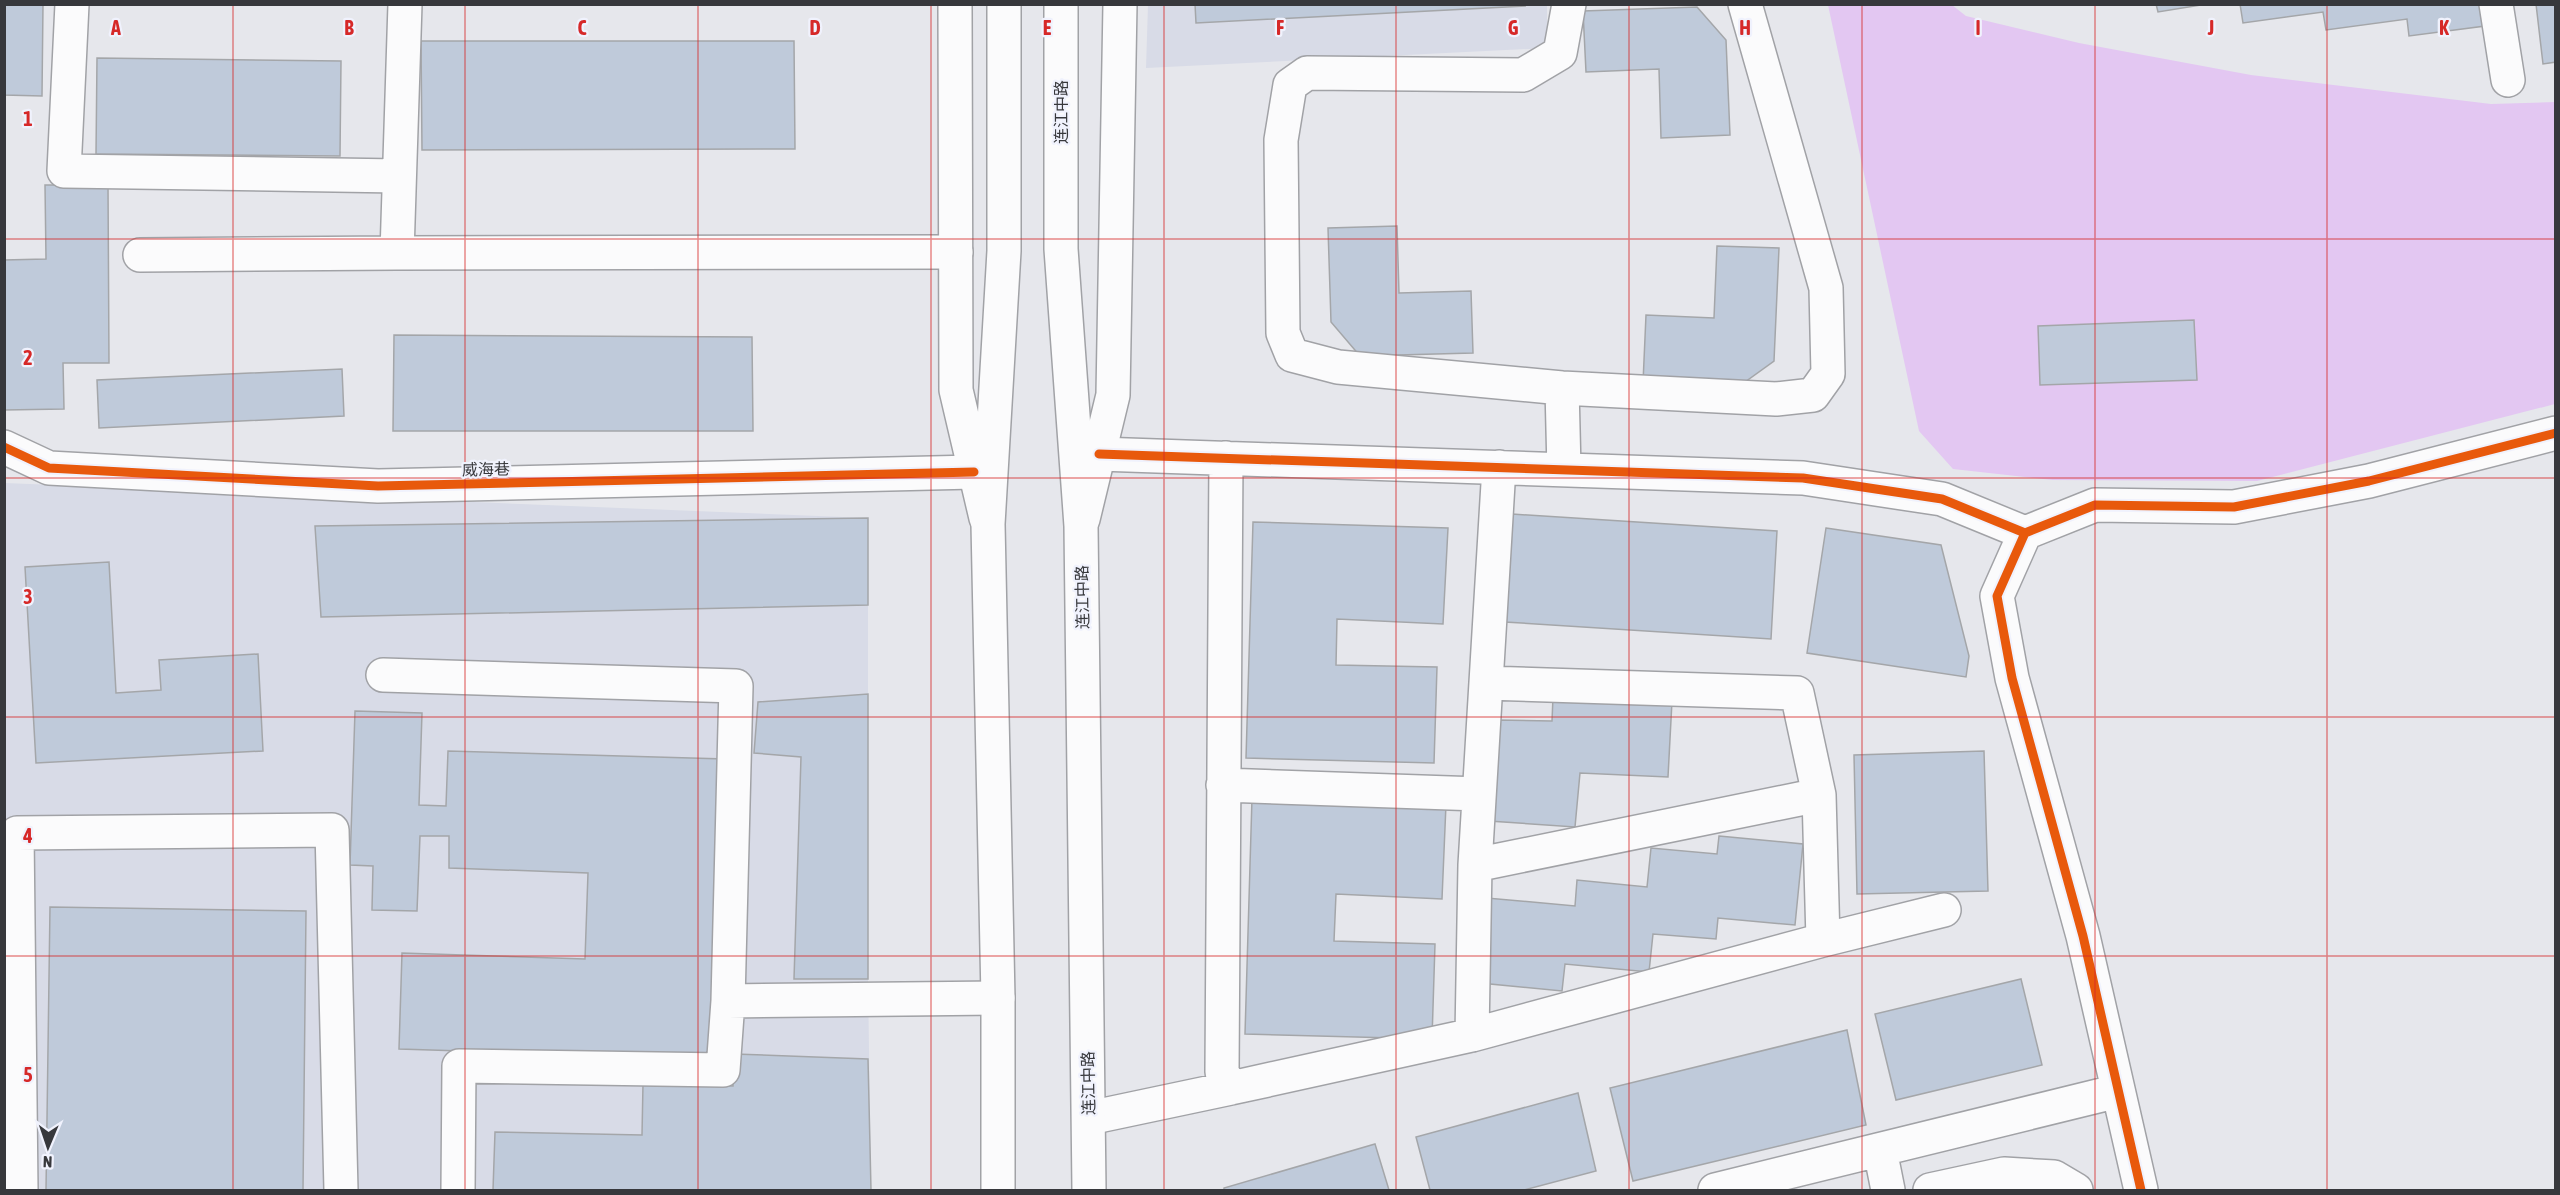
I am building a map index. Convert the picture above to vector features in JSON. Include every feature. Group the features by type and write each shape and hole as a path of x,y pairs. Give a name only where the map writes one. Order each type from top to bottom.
{"main road":[{"path":"72,4 64,171 399,176"},
{"path":"397,253 405,4"},
{"path":"955,4 956,390 988,524"},
{"path":"998,1191 998,998 988,524 1005,251 1004,4"},
{"name":"连江中路","path":"1061,4 1060,249 1081,526 1089,1191"},
{"path":"1081,526 1113,395 1120,4"},
{"path":"1569,4 1560,53 1523,75 1306,73 1290,85 1281,140 1283,333 1292,355 1338,367 1562,388 1776,399 1813,395 1828,374 1826,288 1745,4"},
{"path":"2496,4 2508,80"},
{"path":"140,255 956,252"},
{"path":"1562,388 1564,470"},
{"path":"1099,453 1803,478 1942,499 2025,533 2095,505 2234,507 2369,481 2556,434"},
{"name":"威海巷","path":"4,447 49,468 378,486 974,472"},
{"path":"1226,458 1222,1072 1231,1088"},
{"path":"1472,1035 1475,865 1499,467"},
{"path":"2025,533 1997,596 2012,678 2083,936 2140,1191"},
{"path":"383,675 736,686 728,1001 723,1070 459,1066 458,1191"},
{"path":"1486,683 1797,693 1819,795 1823,940"},
{"path":"1223,785 1479,794"},
{"path":"1475,865 1819,795"},
{"path":"21,1191 16,833 332,830 341,1191"},
{"path":"1089,1118 1472,1035 1823,940 1944,910"},
{"path":"728,1001 998,998"},
{"path":"1715,1191 2118,1092"},
{"path":"1880,1150 1888,1191"},
{"path":"1930,1191 2004,1174 2054,1177 2076,1191"}],"shaded area":[{"path":"1148,5 1547,5 1547,48 1146,68"},
{"path":"1828,5 1952,5 1966,16 2079,43 2251,75 2491,104 2555,102 2555,404 2257,481 2053,480 1953,469 1919,431"},
{"path":"5,483 868,518 868,979 871,1190 5,1190"}],"building":[{"path":"4,4 43,4 42,96 4,95"},
{"path":"1195,4 1524,4 1525,6 1196,23"},
{"path":"2156,4 2207,4 2158,12"},
{"path":"2240,4 2482,4 2485,26 2409,36 2407,19 2326,30 2323,12 2243,23"},
{"path":"2536,4 2556,4 2556,62 2543,64"},
{"path":"1697,7 1726,40 1730,135 1661,138 1659,69 1586,72 1583,11"},
{"path":"421,41 794,41 795,149 422,150"},
{"path":"97,58 341,61 340,156 96,154"},
{"path":"45,185 108,185 109,363 63,363 64,409 4,410 4,260 46,259"},
{"path":"1397,226 1399,293 1471,291 1473,353 1360,356 1331,322 1328,228"},
{"path":"1717,246 1779,248 1774,361 1738,387 1643,383 1646,315 1714,318"},
{"path":"2194,320 2197,380 2040,385 2038,326"},
{"path":"394,335 752,337 753,431 393,431"},
{"path":"342,369 344,416 99,428 97,380"},
{"path":"1512,514 1777,531 1771,639 1505,622"},
{"path":"868,518 868,605 321,617 315,526"},
{"path":"1253,522 1448,528 1443,624 1337,619 1336,665 1437,667 1434,763 1246,758"},
{"path":"1826,528 1941,545 1969,656 1966,677 1807,653"},
{"path":"109,562 116,693 161,690 159,660 258,654 263,751 36,763 25,567"},
{"path":"868,694 868,979 794,979 801,757 754,753 758,702"},
{"path":"1553,697 1672,701 1668,777 1580,773 1575,827 1489,821 1497,720 1552,721"},
{"path":"355,711 422,713 419,805 446,806 448,751 725,759 716,1059 399,1049 402,953 585,959 588,873 449,868 449,836 420,836 417,911 372,910 373,866 350,865"},
{"path":"1984,751 1988,891 1857,894 1854,755"},
{"path":"1252,798 1446,804 1442,899 1336,894 1334,941 1435,944 1432,1039 1245,1034"},
{"path":"1719,836 1803,844 1795,925 1718,918 1716,939 1653,934 1649,972 1565,964 1562,991 1480,983 1487,898 1575,906 1577,880 1647,887 1651,848 1717,854"},
{"path":"50,907 306,911 303,1190 46,1190"},
{"path":"2021,979 2042,1065 1896,1100 1875,1014"},
{"path":"1847,1030 1866,1125 1633,1181 1610,1088"},
{"path":"734,1054 868,1059 871,1190 493,1190 495,1132 642,1135 643,1084 733,1086"},
{"path":"1578,1093 1596,1171 1524,1190 1430,1190 1416,1137"},
{"path":"1375,1144 1389,1190 1224,1190 1224,1188"}],"cycle path":[{"path":"2141,1190 2083,936 2012,678 1997,596 2025,533 2095,505 2234,507 2369,481 2556,433"},
{"path":"4,447 49,468 378,486 974,472"},
{"path":"1099,454 1803,478 1942,499 2025,533"}]}
